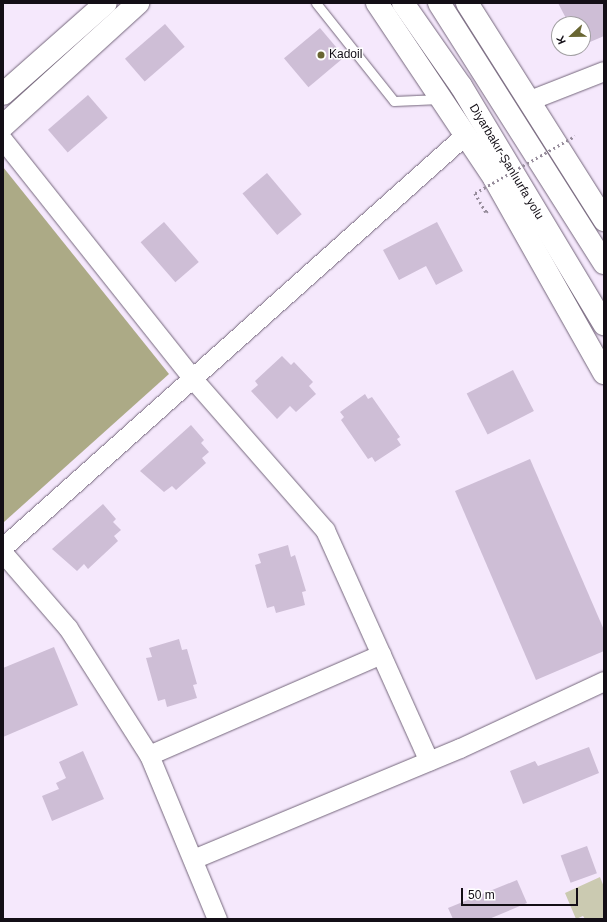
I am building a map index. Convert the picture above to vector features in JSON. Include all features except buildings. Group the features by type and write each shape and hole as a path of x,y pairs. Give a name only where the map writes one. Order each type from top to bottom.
{"main road":[{"path":"3,94 106,3"},
{"path":"3,126 138,3"},
{"path":"377,3 443,98 465,135 494,178 604,373"},
{"name":"Diyarbakır-Şanlıurfa yolu","path":"404,3 461,86 604,324"},
{"path":"439,3 604,263"},
{"path":"467,3 530,100 604,220"}],"street":[{"path":"530,100 604,71"},
{"path":"3,547 465,135"},
{"path":"3,140 192,378 325,530 429,761"},
{"path":"3,553 68,628 149,755 218,919"},
{"path":"149,755 381,654"},
{"path":"193,859 429,761 604,681"}],"lane":[{"path":"316,3 394,101 443,98"}],"path":[{"path":"484,198 490,211 486,212 475,193 575,136"}],"green space":[{"path":"600,877 604,887 604,919 585,919 583,916 576,919 565,893"}],"shaded area":[{"path":"3,167 169,374 4,522 3,522"}],"place":[{"name":"Kadoil","path":"321,55"}]}
